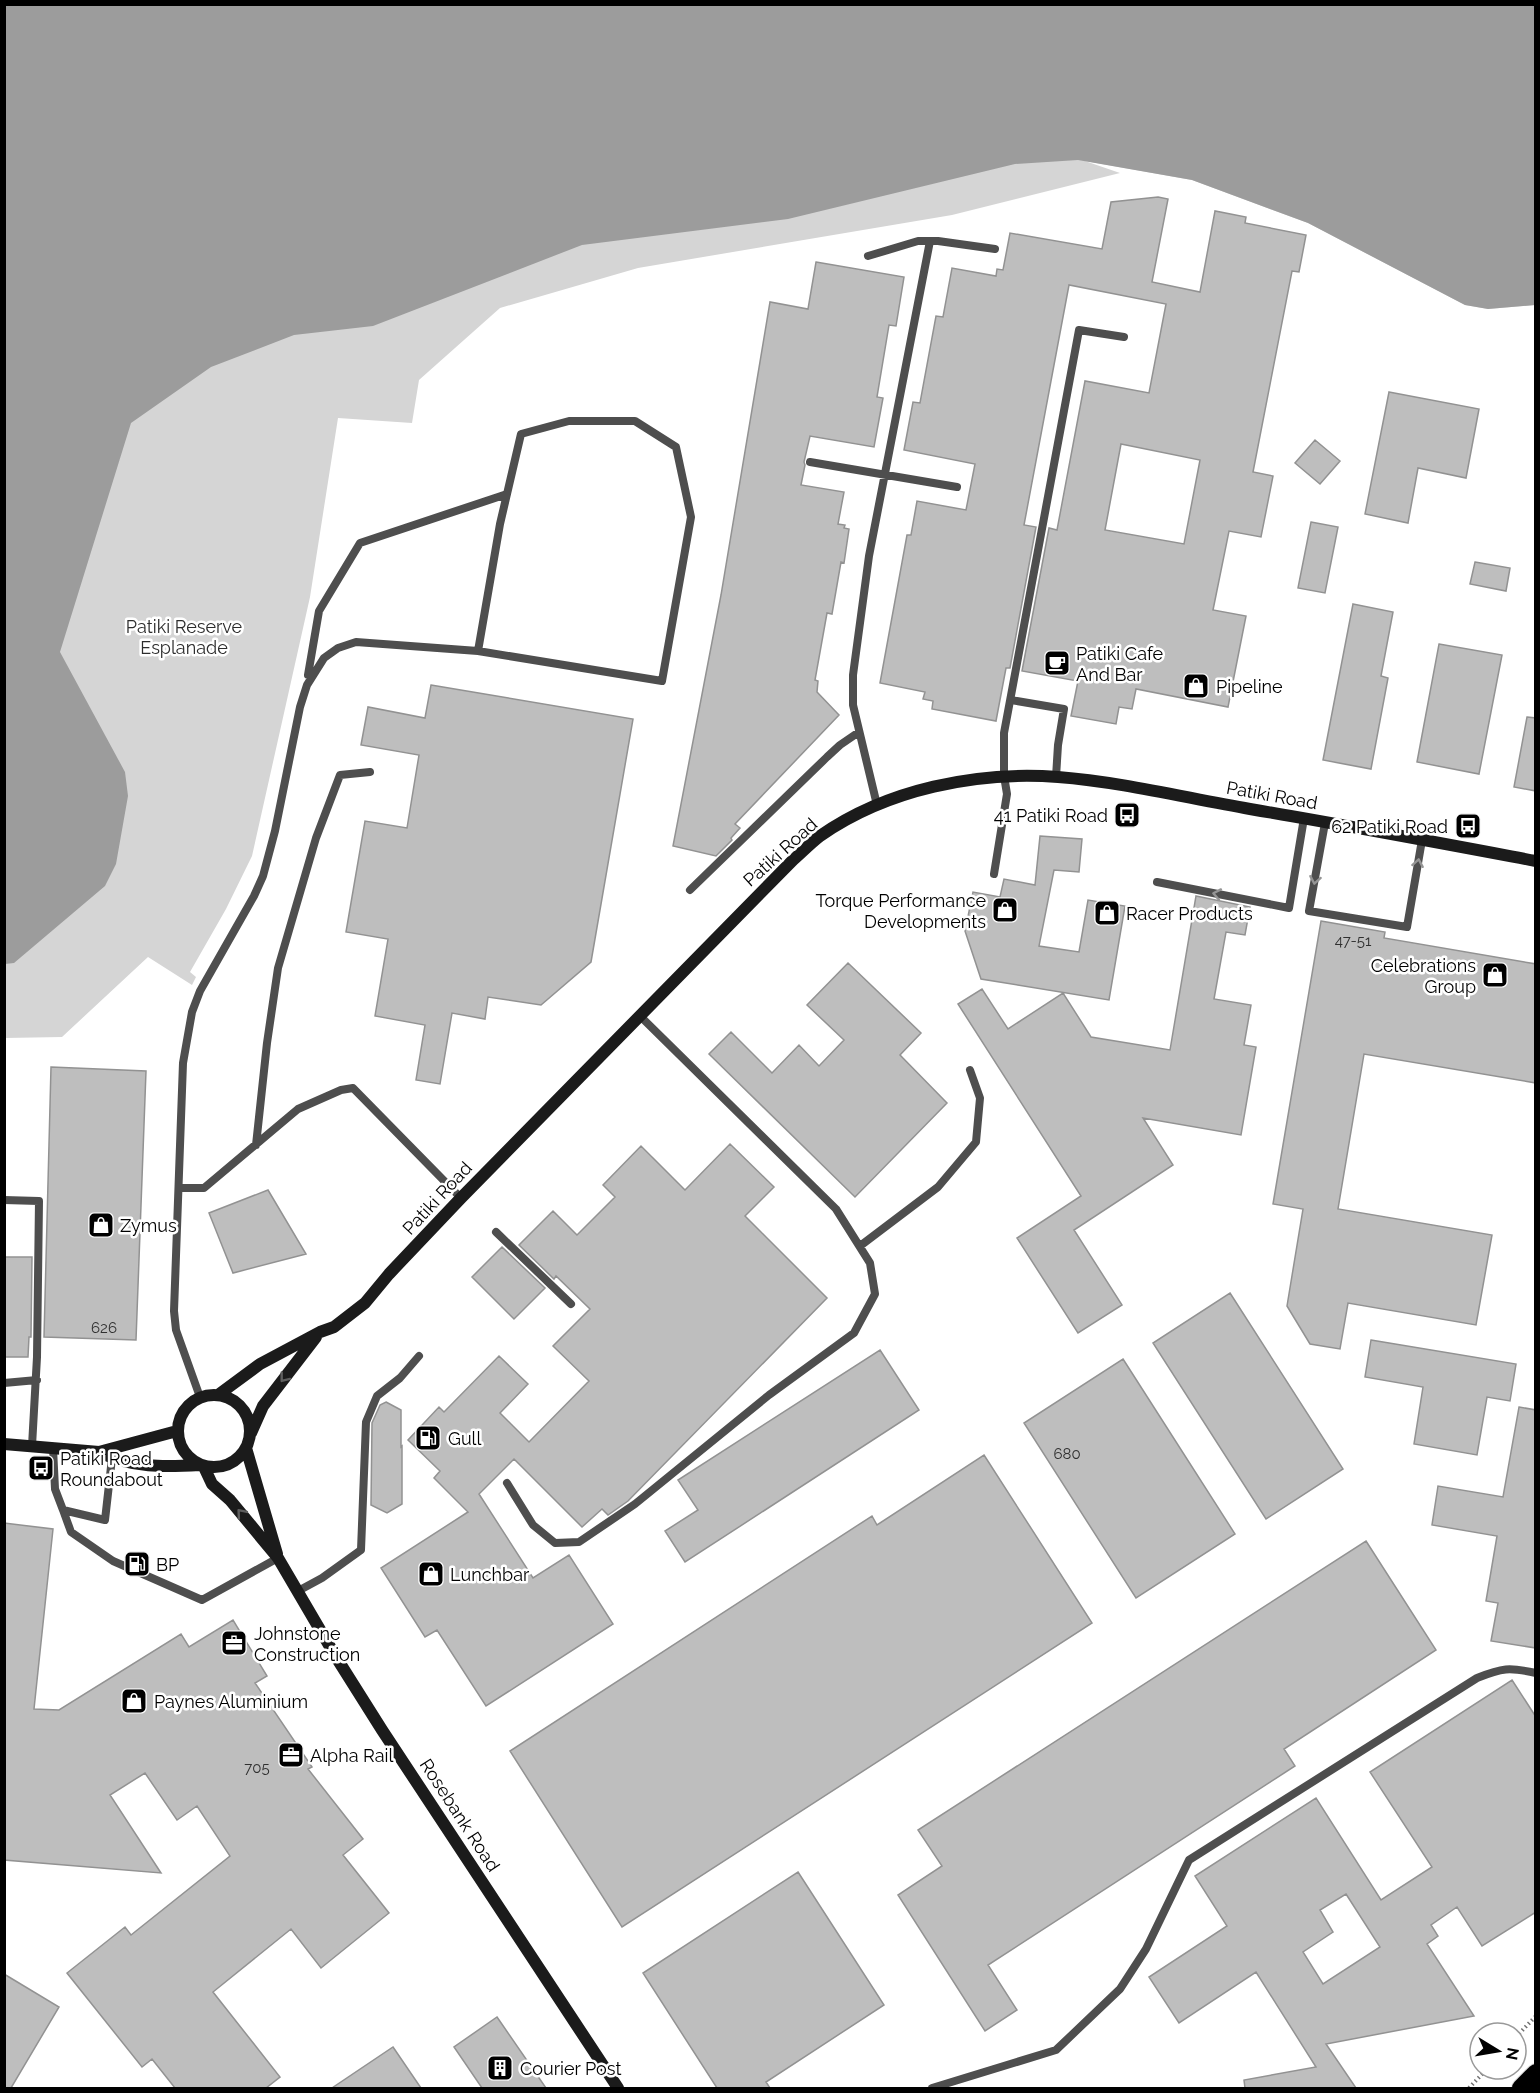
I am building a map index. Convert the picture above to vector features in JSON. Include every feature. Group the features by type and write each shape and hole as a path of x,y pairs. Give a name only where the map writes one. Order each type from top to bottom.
{"highway":[{"path":"1521,2088 1536,2073"}],"main road":[{"name":"Patiki Road","path":"218,1395 260,1364 334,1327 365,1303 389,1274 461,1198 750,903 819,837 876,805 948,783 1004,776 1056,777 1127,786 1536,861"},
{"name":"Patiki Road","path":"248,1443 262,1406 320,1332"},
{"path":"4,1444 99,1452 112,1458 156,1467 215,1468 225,1466 237,1459 248,1443 249,1425 246,1414 229,1398 218,1395 200,1397 188,1405 182,1413 177,1431 180,1445 188,1457 202,1466"},
{"path":"99,1452 177,1431"},
{"name":"Rosebank Road","path":"248,1443 278,1558"},
{"name":"Rosebank Road","path":"202,1466 212,1484 230,1500 278,1558 382,1730 618,2088"}],"lane":[{"path":"868,255 918,241 995,249"},
{"path":"876,805 853,705 853,675 868,556 930,241"},
{"path":"994,874 1007,794 1004,776 1005,733 1079,330 1124,337"},
{"path":"307,685 324,658 338,648 356,642 478,651 662,681 691,517 676,447 634,421 569,421 521,434 507,494 478,651"},
{"path":"810,462 957,487"},
{"path":"200,1397 176,1330 174,1311 183,1063 192,1012 200,991 263,876 276,831 300,707 307,685 319,611 360,543 507,494"},
{"path":"1011,700 1064,710 1058,745 1056,777"},
{"path":"690,890 827,757 860,732"},
{"path":"256,1145 278,968 316,838 340,775 370,772"},
{"path":"1157,882 1289,908 1304,818"},
{"path":"1325,823 1309,911 1407,927 1422,840"},
{"path":"507,1484 533,1525 555,1543 579,1542 635,1503 769,1395 854,1333 875,1294 870,1263 836,1209 640,1016"},
{"path":"860,1246 938,1187 976,1142 980,1098 970,1070"},
{"path":"178,1188 204,1188 298,1109 341,1090 352,1088 461,1198"},
{"path":"4,1200 39,1201 37,1380 32,1446"},
{"path":"496,1232 571,1304"},
{"path":"298,1591 322,1578 361,1550 366,1422 378,1396 400,1378 419,1356"},
{"path":"4,1383 37,1380"},
{"path":"53,1448 56,1489 71,1532 113,1561 202,1600 278,1558"},
{"path":"63,1510 105,1520 112,1458"},
{"path":"932,2088 1056,2050 1120,1989 1146,1949 1189,1860 1477,1678 1499,1669 1512,1668 1536,1673"}],"green space":[{"name":"Patiki Reserve Esplanade","path":"4,5 1535,5 1535,305 1488,309 1465,305 1308,223 1192,180 1085,161 1120,173 952,215 638,268 500,308 419,380 412,423 338,418 310,597 252,856 226,909 190,972 196,977 192,985 148,957 62,1037 5,1038"}],"shaded area":[{"path":"4,5 1535,5 1535,305 1488,309 1465,305 1308,223 1192,180 1078,160 1015,164 788,219 582,245 373,326 294,335 211,367 131,423 60,652 125,772 128,796 116,864 105,886 14,963 5,964"}],"building":[{"path":"1158,197 1168,199 1152,282 1200,292 1215,211 1246,217 1245,223 1306,235 1299,272 1292,271 1253,472 1273,476 1261,537 1229,531 1213,610 1246,616 1228,707 1136,689 1132,709 1119,707 1116,724 1071,716 1078,681 1022,671 1049,528 1057,530 1085,381 1149,393 1166,304 1069,285 1024,525 1036,527 1010,668 1006,668 996,721 932,709 933,701 923,699 925,692 880,683 907,535 911,535 917,501 966,510 975,464 904,450 913,402 920,403 936,316 943,317 952,268 996,276 997,269 1003,270 1010,233 1102,249 1111,202","holes":["1121,444 1200,460 1184,544 1105,530"]},
{"path":"816,262 904,277 896,326 889,325 877,397 883,398 874,447 810,436 804,462 801,485 844,492 838,524 845,525 844,528 849,529 844,563 841,562 832,614 827,613 815,680 818,681 817,692 839,715 735,824 740,828 716,856 673,846 721,595 770,302 808,309"},
{"path":"1389,392 1479,409 1466,478 1418,468 1408,523 1365,514"},
{"path":"1315,440 1340,461 1320,484 1295,463"},
{"path":"1311,522 1338,527 1325,593 1298,588"},
{"path":"1475,562 1510,568 1506,591 1470,584"},
{"path":"1353,604 1393,612 1381,676 1388,678 1371,769 1323,760"},
{"path":"1439,644 1502,655 1479,774 1417,762"},
{"path":"431,685 633,719 591,962 541,1005 488,997 485,1019 452,1013 440,1084 416,1080 425,1025 375,1016 388,939 346,932 365,821 407,828 419,755 361,745 368,707 425,718"},
{"path":"1527,717 1536,718 1536,791 1514,787"},
{"path":"1040,836 1082,839 1079,872 1054,870 1039,946 1079,952 1088,900 1125,906 1109,1000 981,979 965,931 973,892 1000,897 1004,879 1035,885"},
{"path":"1196,896 1250,907 1245,935 1226,932 1214,999 1251,1005 1244,1045 1256,1047 1241,1135 1143,1118 1173,1165 1074,1230 1122,1305 1078,1333 1017,1238 1081,1196 958,1004 982,989 1008,1029 1063,993 1091,1037 1170,1050"},
{"path":"1321,921 1385,932 1384,938 1536,964 1536,1083 1364,1054 1338,1209 1492,1235 1476,1325 1348,1303 1340,1349 1310,1344 1287,1306 1303,1209 1273,1204"},
{"path":"848,963 921,1033 900,1055 947,1103 855,1197 709,1054 731,1032 772,1073 799,1045 819,1066 844,1040 807,1005"},
{"path":"51,1067 146,1071 136,1340 44,1337"},
{"path":"730,1144 774,1187 745,1216 827,1298 628,1501 608,1515 602,1509 582,1527 514,1459 479,1494 533,1578 569,1555 613,1624 486,1706 437,1630 425,1637 381,1568 468,1512 434,1478 440,1471 408,1440 439,1407 444,1412 499,1356 528,1384 500,1413 529,1442 589,1381 553,1346 590,1309 556,1276 554,1279 519,1245 553,1211 577,1235 615,1197 603,1185 641,1146 685,1190"},
{"path":"268,1190 306,1254 233,1273 209,1213"},
{"path":"502,1247 545,1288 514,1319 472,1277"},
{"path":"4,1257 32,1257 31,1337 29,1337 28,1357 4,1357"},
{"path":"1230,1293 1343,1469 1266,1519 1153,1343"},
{"path":"1371,1340 1516,1364 1510,1401 1487,1397 1477,1455 1414,1444 1423,1387 1365,1377"},
{"path":"880,1350 919,1410 685,1562 665,1531 698,1510 678,1480"},
{"path":"1123,1359 1235,1534 1136,1598 1024,1423"},
{"path":"386,1402 401,1410 402,1446 402,1504 387,1513 371,1505 372,1423 380,1405"},
{"path":"1519,1407 1536,1410 1536,1648 1491,1641 1498,1603 1486,1601 1497,1536 1432,1525 1438,1486 1503,1497"},
{"path":"984,1455 1092,1623 622,1927 510,1751 872,1516 877,1525"},
{"path":"4,1523 53,1529 34,1709 59,1710 181,1634 189,1647 233,1620 267,1676 255,1683 312,1767 308,1769 363,1839 343,1855 389,1913 321,1968 291,1929 213,1992 280,2077 266,2088 175,2088 152,2059 142,2067 67,1973 125,1927 131,1935 230,1856 197,1806 177,1820 145,1773 110,1795 161,1873 4,1860"},
{"path":"1366,1541 1436,1650 1284,1749 1295,1766 988,1965 1017,2010 985,2031 898,1895 942,1866 918,1830"},
{"path":"1512,1680 1536,1717 1536,1912 1482,1946 1457,1907 1431,1925 1438,1936 1427,1944 1474,2016 1326,2044 1356,2088 1245,2088 1244,2080 1316,2067 1256,1972 1179,2023 1149,1977 1227,1926 1195,1876 1316,1798 1381,1900 1432,1867 1370,1772","holes":["1346,1894 1380,1947 1323,1984 1303,1952 1333,1932 1320,1910"]},
{"path":"798,1872 884,2005 766,2082 770,2088 717,2088 643,1973"},
{"path":"4,1974 59,2007 11,2088 4,2088"},
{"name":"Courier Post","path":"497,2017 546,2088 482,2088 454,2047"},
{"path":"393,2047 421,2088 332,2088"}],"place":[{"name":"Patiki Cafe And Bar","path":"1057,663"},
{"name":"Pipeline","path":"1196,686"},
{"name":"41 Patiki Road","path":"1127,815"},
{"name":"62 Patiki Road","path":"1468,826"},
{"name":"Torque Performance Developments","path":"1005,910"},
{"name":"Racer Products","path":"1107,913"},
{"name":"Celebrations Group","path":"1495,975"},
{"name":"Zymus","path":"101,1225"},
{"name":"Gull","path":"428,1438"},
{"name":"Patiki Road Roundabout","path":"41,1468"},
{"name":"BP","path":"137,1564"},
{"name":"Lunchbar","path":"431,1574"},
{"name":"Johnstone Construction","path":"234,1643"},
{"name":"Paynes Aluminium","path":"134,1701"},
{"name":"Alpha Rail","path":"291,1755"},
{"name":"Courier Post","path":"500,2068"}]}
